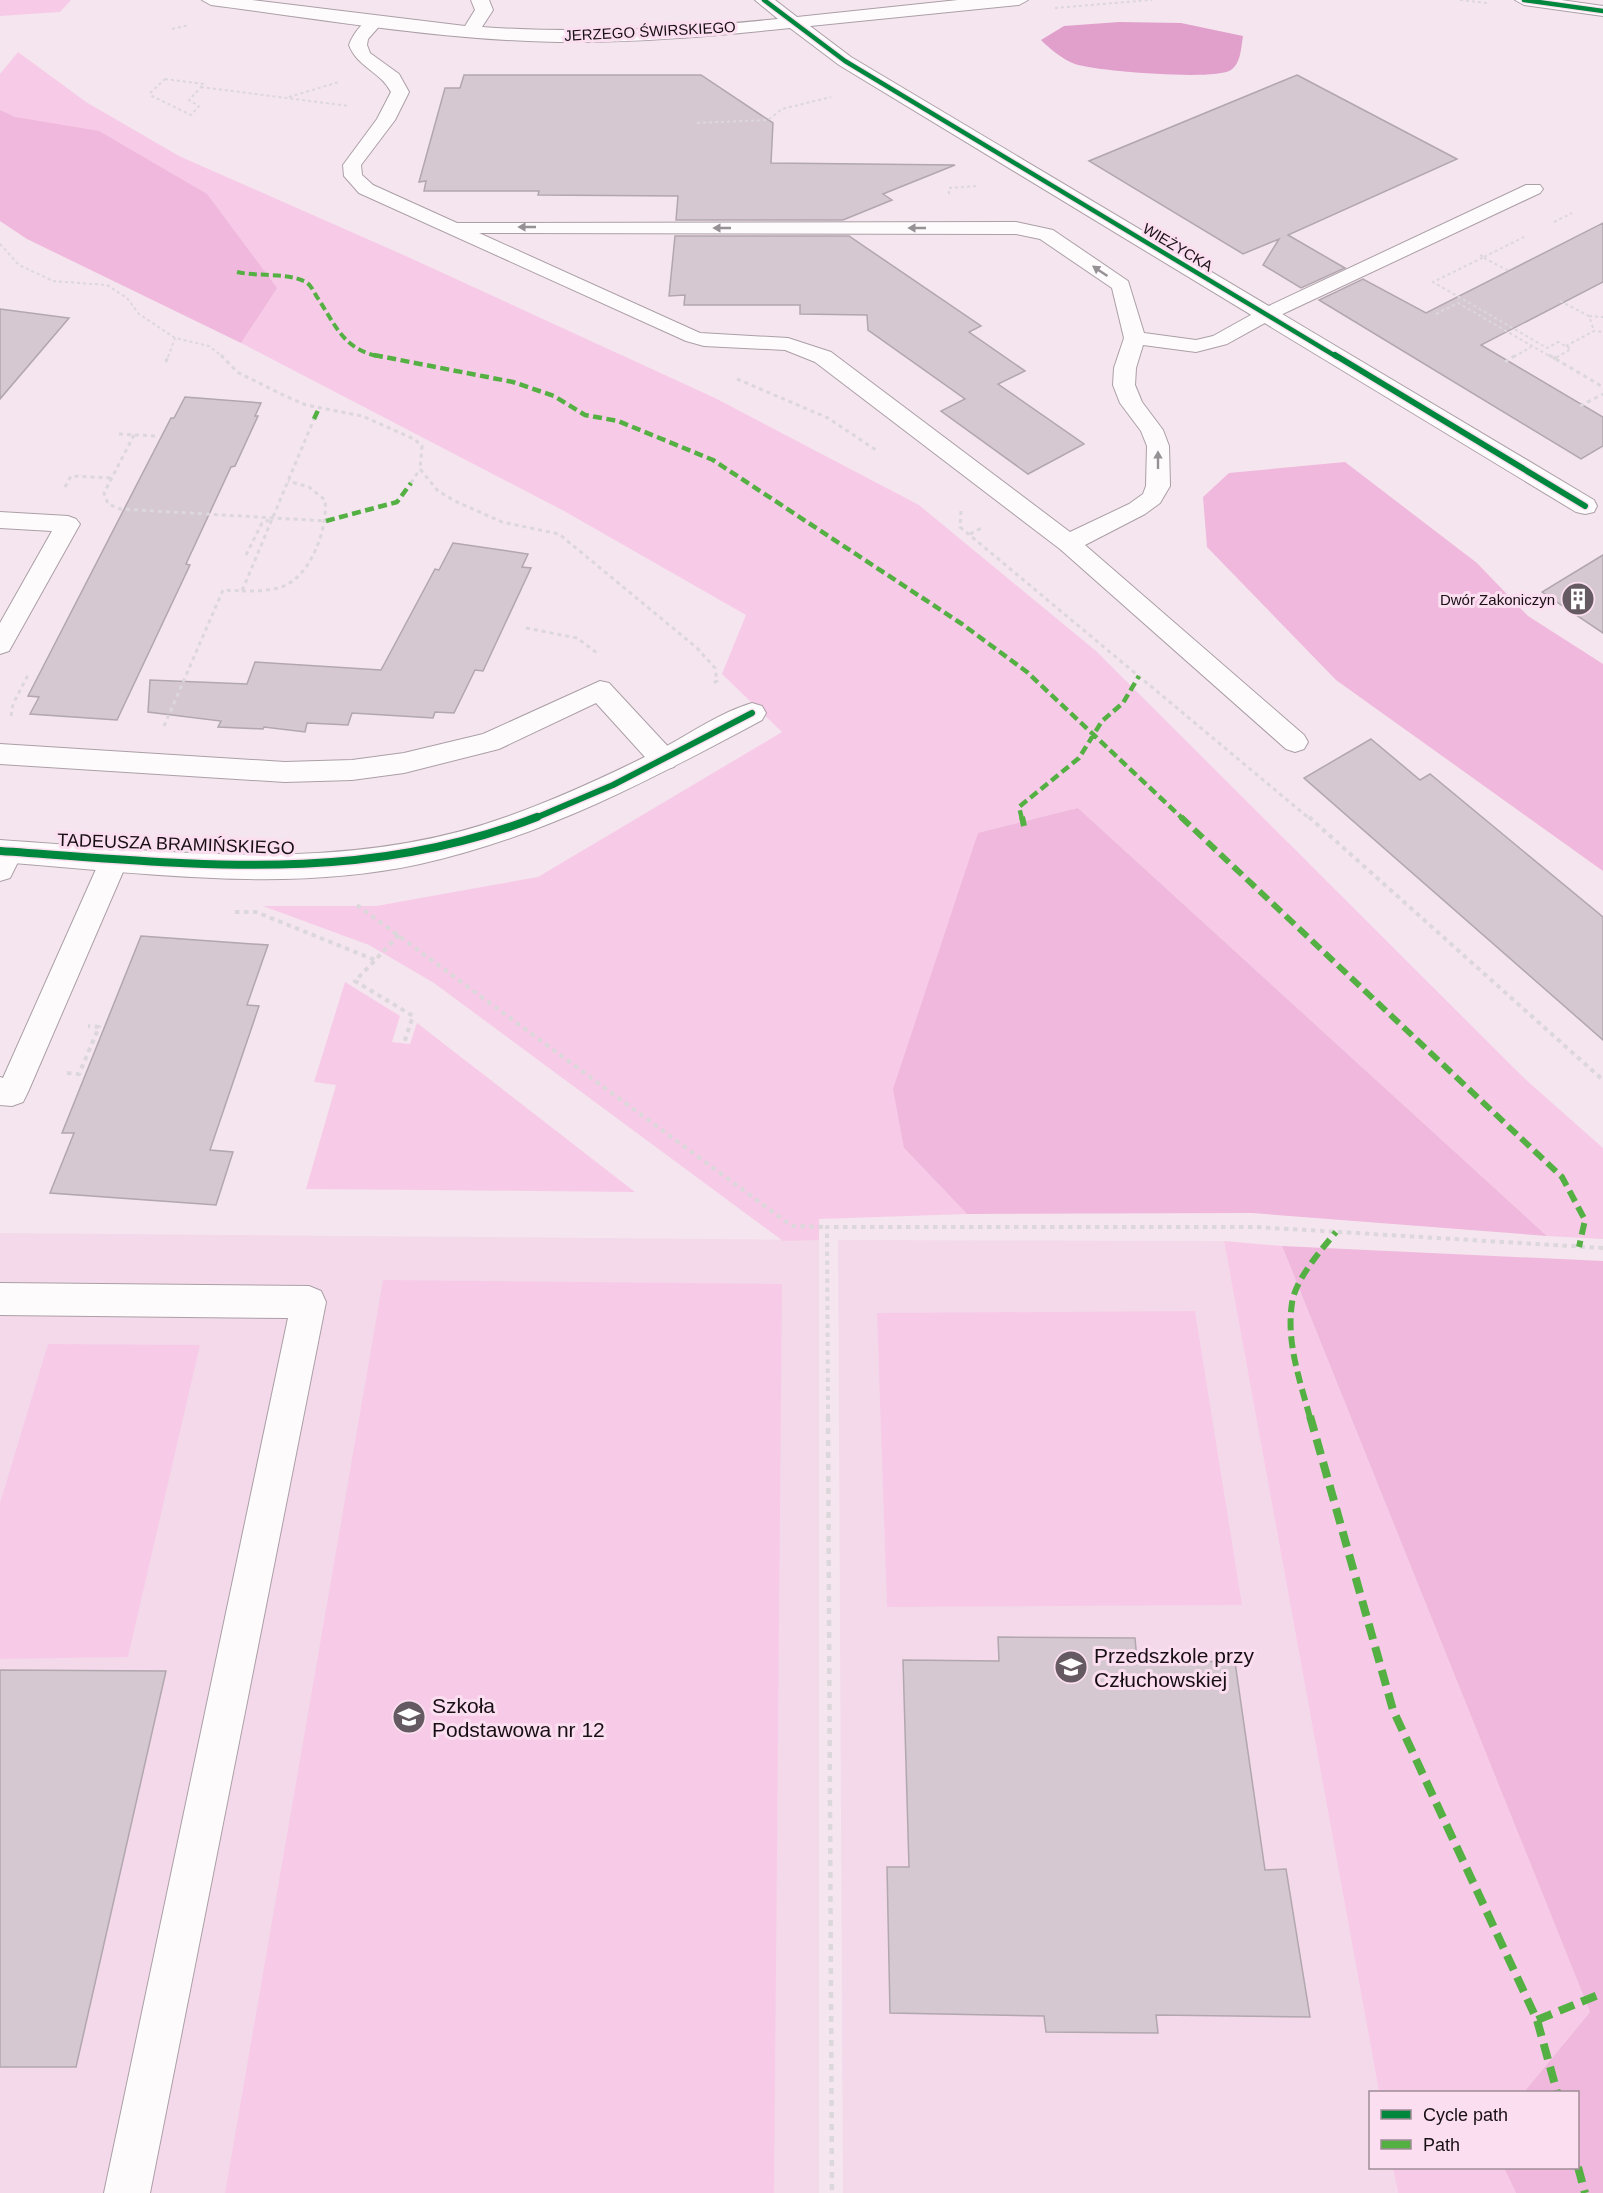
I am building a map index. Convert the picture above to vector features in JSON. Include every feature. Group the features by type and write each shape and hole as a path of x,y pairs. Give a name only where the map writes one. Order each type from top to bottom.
{"street":[{"name":"JERZEGO ŚWIRSKIEGO","path":"211,0 471,31 607,36 791,22 1019,0"},
{"path":"471,31 479,23 484,10 480,0"},
{"name":"WIEŻYCKA","path":"764,0 853,66 1585,506"},
{"path":"1524,0 1603,11"},
{"name":"TADEUSZA BRAMIŃSKIEGO","path":"3,858 115,858 255,866 367,861 442,847 502,830 574,805 752,712"}],"lane":[{"path":"376,21 360,38 358,45 362,56 393,78 400,92 392,111 352,165 353,176 366,189 693,337 704,340 788,344 823,357 1068,543 1294,742"},
{"path":"1135,338 1196,346 1220,340 1265,315 1533,189"},
{"path":"454,227 1017,228 1046,234 1121,285 1135,338 1125,368 1124,385 1131,403 1152,430 1158,446 1158,486 1152,498 1126,515 1068,543"},
{"path":"0,520 68,524 0,645"},
{"path":"0,754 315,773 404,763 490,742 600,690 664,760"},
{"path":"0,1091 12,1092 115,858"},
{"path":"0,1299 309,1302 127,2193"}],"path":[{"path":"165,79 204,84 201,87 189,100 199,106 191,115 150,93 165,79"},
{"path":"285,98 343,81"},
{"path":"201,87 392,111"},
{"path":"697,123 768,120 782,109 832,97"},
{"path":"1439,233 1511,272"},
{"path":"0,244 19,265 54,281 107,285 127,298 139,314 175,338 209,346 226,359 237,372 306,405 362,416 414,439 422,446 420,469 411,483"},
{"path":"1484,257 1433,282 1547,348 1558,342 1571,350 1553,359"},
{"path":"1560,301 1589,316 1603,317"},
{"path":"1436,314 1458,303 1603,387"},
{"path":"1589,316 1594,331"},
{"path":"1566,347 1594,331 1603,332"},
{"path":"166,362 175,338"},
{"path":"1505,362 1532,347"},
{"path":"735,378 828,418 885,456"},
{"path":"1580,406 1603,394"},
{"path":"242,591 314,419"},
{"path":"119,434 155,436"},
{"path":"134,435 104,493 108,504 120,509 326,521"},
{"path":"420,469 438,491 455,501 502,522 559,534 697,648 715,668 717,681"},
{"path":"148,764 223,590 275,589 291,582 304,571 326,521 325,500 309,487 288,481"},
{"path":"961,507 960,527 1288,799 1603,1080"},
{"path":"246,555 262,523 272,518"},
{"path":"970,534 977,531"},
{"path":"526,628 577,638 588,644 602,658"},
{"path":"17,719 11,716 13,704 33,664"},
{"path":"354,902 792,1226 1256,1227 1603,1248"},
{"path":"232,911 256,912 375,960"},
{"path":"399,935 355,981 413,1016 404,1043"},
{"path":"826,1227 832,2193"}],"shaded area":[{"path":"0,0 71,0 60,12 0,16"},
{"path":"1119,22 1181,23 1243,36 1240,55 1231,70 1221,73 1180,75 1129,72 1075,64 1056,54 1041,40 1064,26"},
{"path":"18,52 86,102 179,156 408,257 715,398 919,505 1096,651 1525,1079 1603,1148 1603,1239 1547,1236 1078,808 904,1148 967,1214 819,1219 819,1240 783,1241 434,983 369,945 263,906 376,906 538,877 782,732 722,674 746,615 564,511 241,343 276,288 0,110 0,74"},
{"path":"0,110 15,117 99,131 207,194 277,288 241,343 27,239 0,221"},
{"path":"1345,462 1477,563 1528,616 1603,664 1603,871 1336,680 1207,547 1203,497 1229,473"},
{"path":"1078,808 1547,1236 1252,1213 967,1214 904,1148 893,1089 978,833"},
{"path":"345,982 400,1016 392,1042 410,1044 417,1023 635,1192 306,1189 336,1085 314,1082"},
{"name":"Szkoła Podstawowa nr 12","path":"0,1233 819,1240 819,2193 0,2193"},
{"name":"Przedszkole przy Człuchowskiej","path":"838,1240 1224,1241 1379,2091 1369,2091 1369,2169 1393,2169 1398,2193 843,2193"},
{"path":"1224,1241 1282,1246 1590,2012 1525,2091 1379,2091"},
{"path":"1282,1246 1603,1261 1603,2193 1516,2193 1504,2169 1579,2169 1579,2091 1525,2091 1590,2012"},
{"path":"383,1280 782,1284 774,2193 225,2193"},
{"path":"1195,1311 1242,1605 887,1607 877,1313"},
{"path":"48,1344 200,1345 128,1657 0,1659 0,1503"},
{"path":"1393,2169 1504,2169 1516,2193 1398,2193"}],"building":[{"path":"464,75 701,75 773,123 771,163 955,165 883,194 892,200 843,220 676,220 678,196 538,195 539,191 424,191 426,181 419,182 445,88 460,88"},
{"path":"1297,75 1457,159 1288,235 1345,268 1301,288 1263,265 1279,239 1243,254 1089,161"},
{"path":"1603,223 1603,282 1481,345 1603,417 1603,446 1581,459 1319,300 1363,279 1426,313"},
{"path":"675,236 849,236 981,326 969,332 1025,371 998,384 1084,444 1028,474 941,411 965,399 868,330 867,315 800,314 800,305 684,305 685,295 669,296"},
{"path":"0,309 69,318 0,399"},
{"path":"185,397 261,403 255,416 258,416 235,466 231,467 186,564 190,565 117,720 30,714 39,697 28,696 171,418 174,418"},
{"path":"453,543 528,554 522,567 531,568 483,671 475,670 454,713 435,712 433,718 352,713 348,725 307,723 305,732 264,727 263,729 218,727 221,721 148,712 150,680 247,684 255,662 381,670 435,569 439,570"},
{"name":"Dwór Zakoniczyn","path":"1603,555 1603,633 1542,592"},
{"path":"1371,739 1420,780 1430,774 1603,917 1603,1040 1304,778"},
{"path":"141,936 268,945 247,1005 259,1006 210,1150 233,1152 216,1205 50,1193 74,1133 62,1133"},
{"path":"998,1637 1135,1638 1137,1660 1235,1662 1265,1870 1286,1869 1310,2017 1156,2015 1158,2033 1046,2032 1044,2016 890,2013 887,1867 909,1867 903,1660 999,1661"},
{"path":"0,1670 166,1671 76,2067 0,2067"}],"marked path":[{"path":"237,272 256,276 290,277 308,283 346,341 361,353 513,382 554,396 585,415 618,421 713,460 893,581 962,624 1027,672 1562,1177 1585,1220 1579,1247"},
{"path":"314,419 319,408"},
{"path":"326,521 397,502 411,483"},
{"path":"1024,826 1019,807 1079,758 1102,721 1123,703 1139,676"},
{"path":"1336,1232 1313,1260 1292,1301 1291,1349 1393,1710 1537,2020 1557,2091"},
{"path":"1537,2020 1603,1993"},
{"path":"1579,2169 1585,2193"}],"cycle path":[{"path":"764,0 845,61 1585,506"},
{"path":"1524,0 1603,11"},
{"path":"0,851 230,866 321,865 419,853 518,825 566,806 613,785 752,713"}],"place":[{"name":"Dwór Zakoniczyn","path":"1578,599"},
{"name":"Przedszkole przy Człuchowskiej","path":"1071,1667"},
{"name":"Szkoła Podstawowa nr 12","path":"409,1717"}]}
